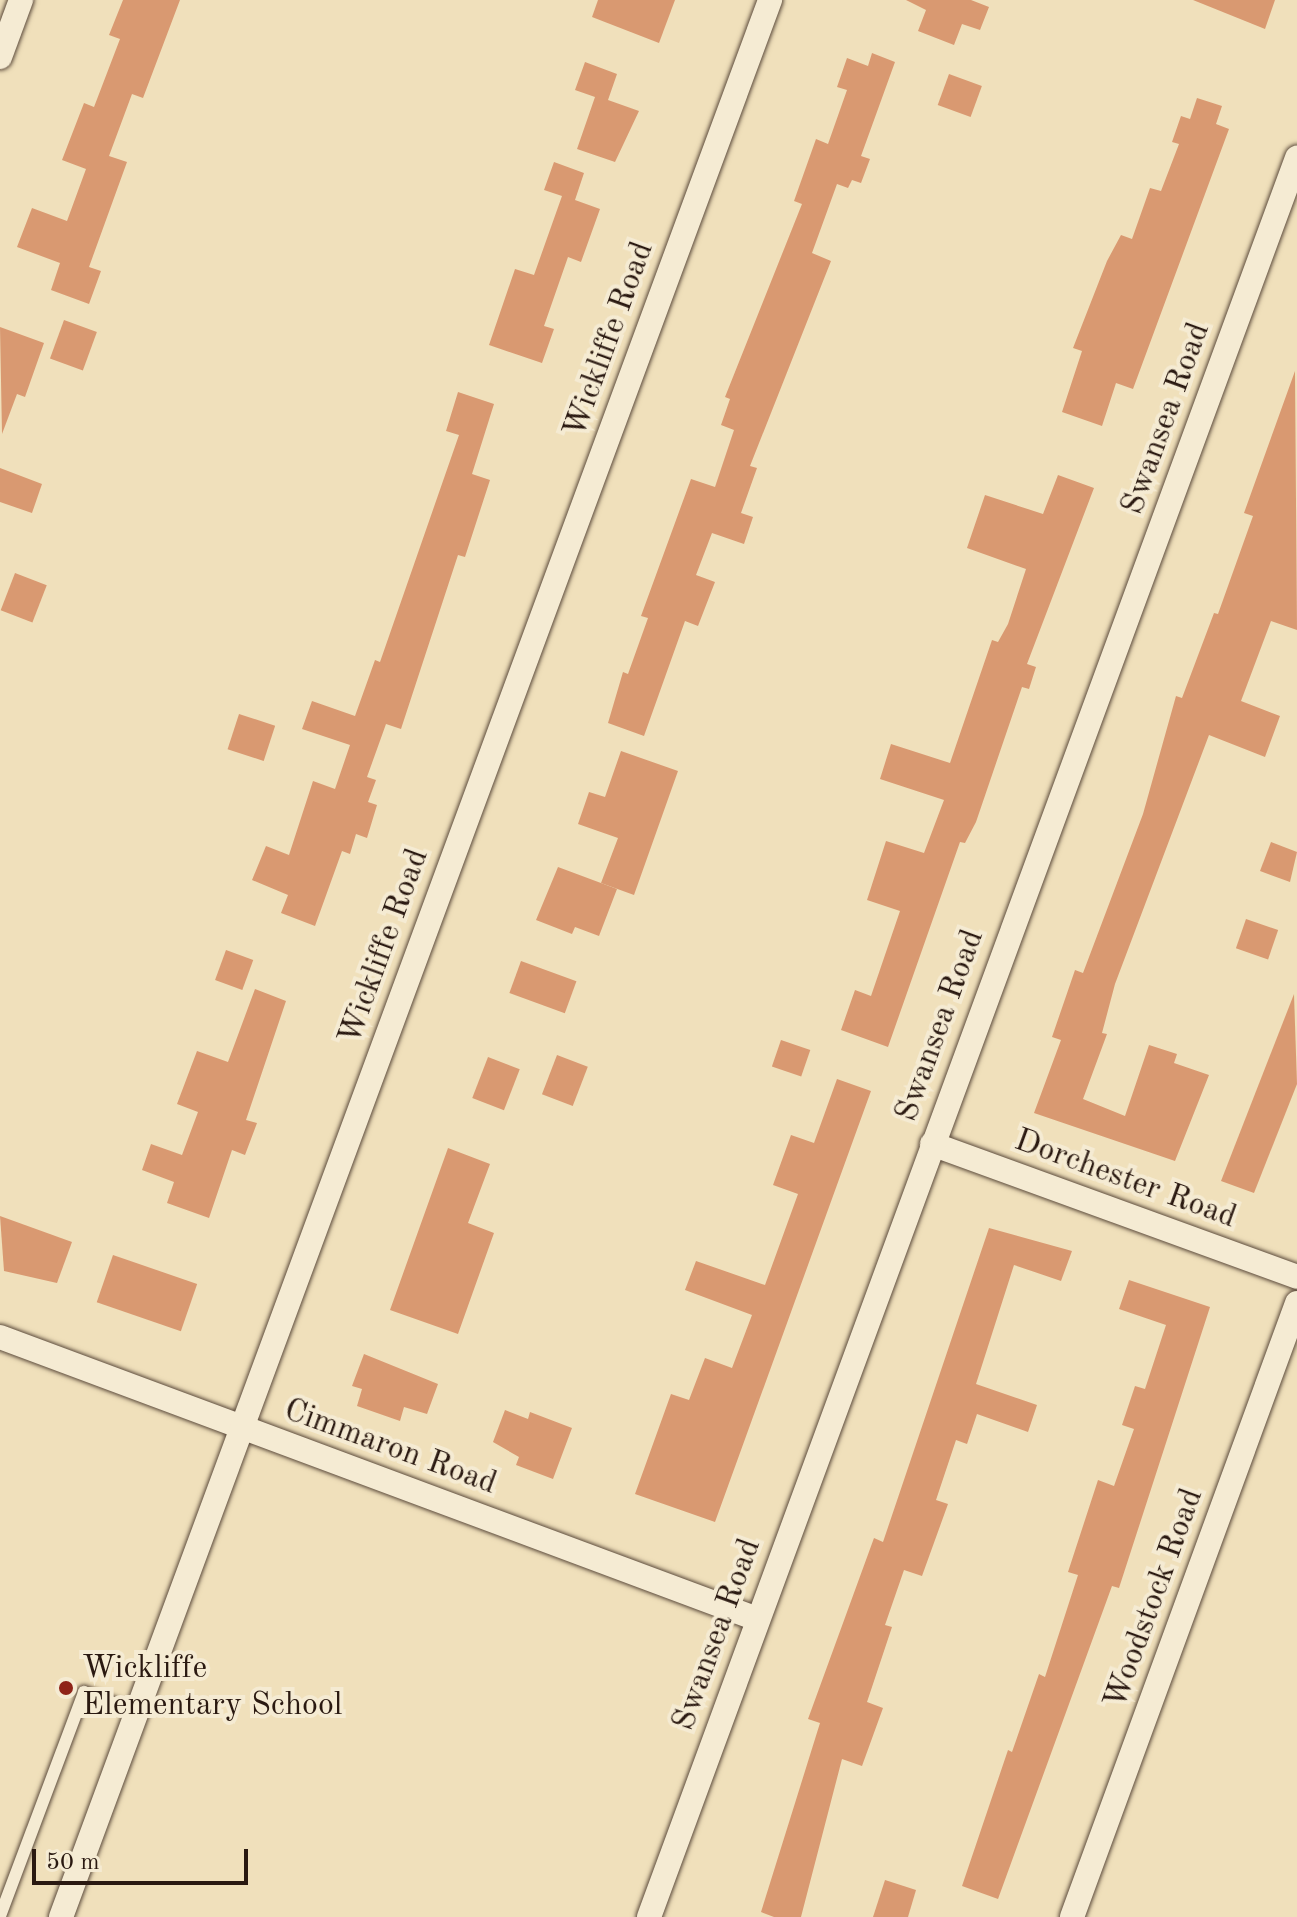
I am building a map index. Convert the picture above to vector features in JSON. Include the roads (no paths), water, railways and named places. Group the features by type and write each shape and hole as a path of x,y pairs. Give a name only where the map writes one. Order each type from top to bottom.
{"street":[{"path":"0,57 21,0"},
{"name":"Wickliffe Road","path":"61,1917 770,0"},
{"name":"Swansea Road","path":"649,1917 1297,158"},
{"name":"Dorchester Road","path":"932,1144 1297,1277"},
{"name":"Woodstock Road","path":"1072,1917 1297,1303"},
{"name":"Cimmaron Road","path":"0,1337 757,1619"}],"lane":[{"path":"0,1916 84,1692 137,1712"}],"place":[{"name":"Wickliffe Elementary School","path":"66,1688"}]}
